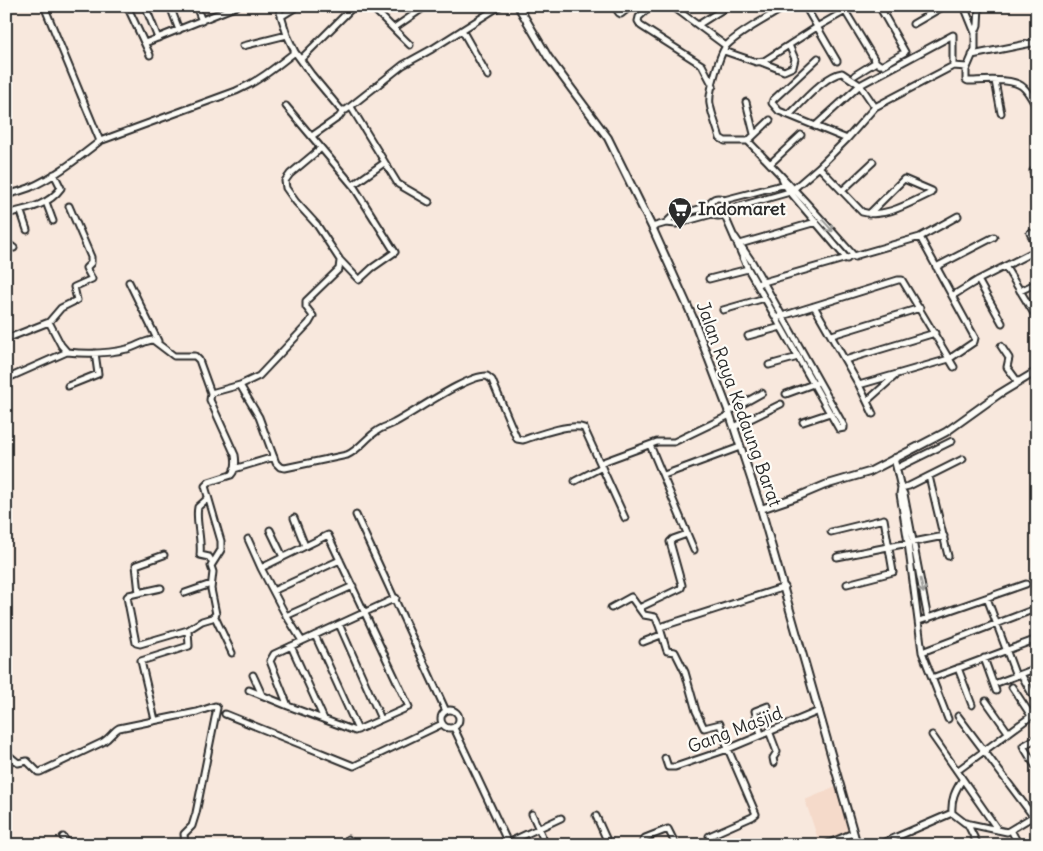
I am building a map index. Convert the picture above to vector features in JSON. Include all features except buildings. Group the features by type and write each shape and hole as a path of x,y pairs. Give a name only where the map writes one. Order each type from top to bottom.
{"street":[{"path":"44,6 100,140"},
{"path":"128,6 150,55"},
{"path":"145,6 158,38"},
{"path":"170,6 179,30"},
{"path":"196,6 202,21"},
{"path":"145,43 237,6"},
{"path":"278,6 287,35 295,52 341,110 344,110"},
{"path":"282,16 298,6"},
{"path":"301,59 354,6"},
{"path":"371,6 410,45"},
{"path":"394,28 426,6"},
{"path":"312,136 339,117 344,110 403,65 500,6"},
{"name":"Jalan Raya Kedaung Barat","path":"518,6 548,56 608,138 652,227 693,318 729,413 762,509 853,833 854,844"},
{"path":"614,6 621,14 632,6"},
{"path":"651,6 639,18 638,21 641,26 702,65 712,92"},
{"path":"698,25 728,6"},
{"path":"786,6 737,37 725,48 710,103 720,138 725,141 748,141 855,257"},
{"path":"805,6 837,61"},
{"path":"761,62 844,9 854,6"},
{"path":"844,9 876,62 883,65 905,52 879,6"},
{"path":"913,24 944,6"},
{"path":"964,6 975,33"},
{"path":"980,6 975,33 975,49 967,67 966,80 1019,83 1025,88 1037,108"},
{"path":"674,7 725,48 756,62 761,62 784,71 793,67 796,58 790,44"},
{"path":"462,30 488,76"},
{"path":"243,46 287,35"},
{"path":"815,126 860,85 953,35 953,66"},
{"path":"972,55 1037,42"},
{"path":"6,195 27,189 54,174 100,140 202,102 236,92 255,83 295,52"},
{"path":"818,58 772,103 778,111 847,139"},
{"path":"855,75 876,62"},
{"path":"652,227 666,223 676,224 712,214 718,216 793,190 847,139 875,107 953,66 967,67"},
{"path":"789,115 837,73 842,73 860,85 875,107"},
{"path":"996,81 1001,114"},
{"path":"746,102 754,134"},
{"path":"286,106 312,136 320,149 353,186 395,252 359,280 340,260 317,225 286,188 285,181 290,174 320,149"},
{"path":"351,106 398,184 429,202"},
{"path":"748,141 770,120"},
{"path":"770,164 802,135"},
{"path":"842,191 873,162"},
{"path":"353,186 384,163"},
{"path":"819,167 862,212 869,214 893,210 932,193 932,191 904,179 869,214"},
{"path":"6,214 21,212 46,202 61,188 54,174"},
{"path":"666,223 672,217 709,206 715,198 724,200 787,184"},
{"path":"773,188 777,196"},
{"path":"793,190 816,222 847,259"},
{"path":"724,200 727,206 725,212 739,245 761,283 816,383 844,428 839,430 816,383 781,327 779,317 765,298 761,283 748,269 739,245"},
{"path":"46,202 53,221"},
{"path":"6,339 49,322 61,308 77,300 74,287 92,280 86,268 91,263 91,258 69,206"},
{"path":"709,206 712,214"},
{"path":"21,212 27,230"},
{"path":"761,283 920,237 958,216"},
{"path":"739,245 816,222"},
{"path":"952,296 1037,248 1030,233"},
{"path":"859,384 949,359 975,340 920,237"},
{"path":"936,268 994,237"},
{"path":"6,242 14,248"},
{"path":"212,393 240,385 258,376 309,323 313,316 306,307 306,302 340,269 340,260"},
{"path":"1005,266 1034,314 1037,314"},
{"path":"709,279 748,269"},
{"path":"779,317 902,280 954,367"},
{"path":"978,280 1002,323"},
{"path":"129,282 159,344"},
{"path":"1020,291 1037,283"},
{"path":"723,310 765,298"},
{"path":"814,306 832,335 874,414"},
{"path":"832,335 920,308"},
{"path":"49,322 61,345 67,352"},
{"path":"748,336 781,327"},
{"path":"845,360 934,333"},
{"path":"6,379 67,352 111,353 129,349 150,340 155,340 174,356 195,356 199,360 212,393 210,400 235,455 234,469 231,475 207,483 205,486 220,534 222,547 211,566 213,572 211,584 217,612 215,616 232,653"},
{"path":"1001,346 1008,358 1007,367 1018,382"},
{"path":"68,386 98,374 95,353"},
{"path":"769,365 798,357"},
{"path":"762,509 826,485 869,472 946,432 1037,371"},
{"path":"867,401 897,374"},
{"path":"240,385 259,416 277,465 285,468 352,453 376,431 393,424 446,393 480,376 487,376 492,380 517,439 523,440 567,428 583,428 625,518"},
{"path":"786,394 816,383"},
{"path":"575,481 601,465 650,444 674,442 762,393"},
{"path":"734,427 781,404"},
{"path":"803,422 830,413"},
{"path":"897,468 952,441"},
{"path":"650,444 694,550"},
{"path":"664,475 740,447"},
{"path":"234,469 274,457"},
{"path":"894,458 901,488 900,494 928,619"},
{"path":"901,488 909,486 963,459"},
{"path":"929,476 948,556"},
{"path":"208,498 198,507 197,515 202,545 200,555 209,557 212,562"},
{"path":"356,515 396,598 446,711"},
{"path":"294,518 305,546"},
{"path":"831,532 884,520 893,572 847,584"},
{"path":"270,530 284,557"},
{"path":"249,690 355,731 409,707 328,534 261,568"},
{"path":"639,608 682,588 670,542 687,534"},
{"path":"837,557 944,536"},
{"path":"248,539 286,616 302,641"},
{"path":"911,543 922,652 948,719"},
{"path":"139,593 136,565 164,555"},
{"path":"273,591 340,560"},
{"path":"185,593 211,584"},
{"path":"918,621 1026,584"},
{"path":"286,616 353,586"},
{"path":"660,627 785,587"},
{"path":"161,588 128,595 136,642 140,644 188,630 202,621 215,616"},
{"path":"611,608 631,597 644,615 655,617 667,651 674,652 685,672 696,711 704,728 720,724 728,749 756,814 709,836 713,845"},
{"path":"288,706 270,661 274,654 396,598"},
{"path":"988,598 1006,650 1037,703"},
{"path":"922,652 1035,609"},
{"path":"338,624 381,719"},
{"path":"155,720 141,661 189,646 188,630"},
{"path":"315,635 358,730"},
{"path":"643,642 661,635"},
{"path":"932,678 1037,639"},
{"path":"291,646 324,720"},
{"path":"984,658 996,692"},
{"path":"958,668 972,704"},
{"path":"994,684 1037,668"},
{"path":"253,676 262,695"},
{"path":"956,771 1030,716 1012,687"},
{"path":"986,701 1008,732"},
{"path":"6,753 18,763 27,761 40,772 111,738 115,730 197,712 213,706 216,708 196,813 192,826 185,833 185,845"},
{"path":"761,735 755,711 768,706"},
{"path":"446,711 454,711 459,717 458,724 454,728 449,729 442,724 441,717 446,711"},
{"name":"Gang Masjid","path":"665,758 670,768 728,749 819,711"},
{"path":"225,714 354,766 442,724"},
{"path":"952,813 967,823 1007,832 1035,815 958,716"},
{"path":"454,728 507,844 561,818"},
{"path":"769,731 777,752 774,763"},
{"path":"932,735 998,830"},
{"path":"1037,738 1023,746 1037,769"},
{"path":"952,813 951,803 953,795 962,780"},
{"path":"878,845 952,813"},
{"path":"532,814 546,845"},
{"path":"596,816 609,845"},
{"path":"967,823 978,845"},
{"path":"644,845 643,841 645,838 668,829 676,845"},
{"path":"1011,830 1019,845"},
{"path":"825,845 853,833"},
{"path":"63,836 69,845"}],"shaded area":[{"path":"836,787 849,835 828,845 820,845 805,800"}],"place":[{"name":"Indomaret","path":"680,230"}]}
